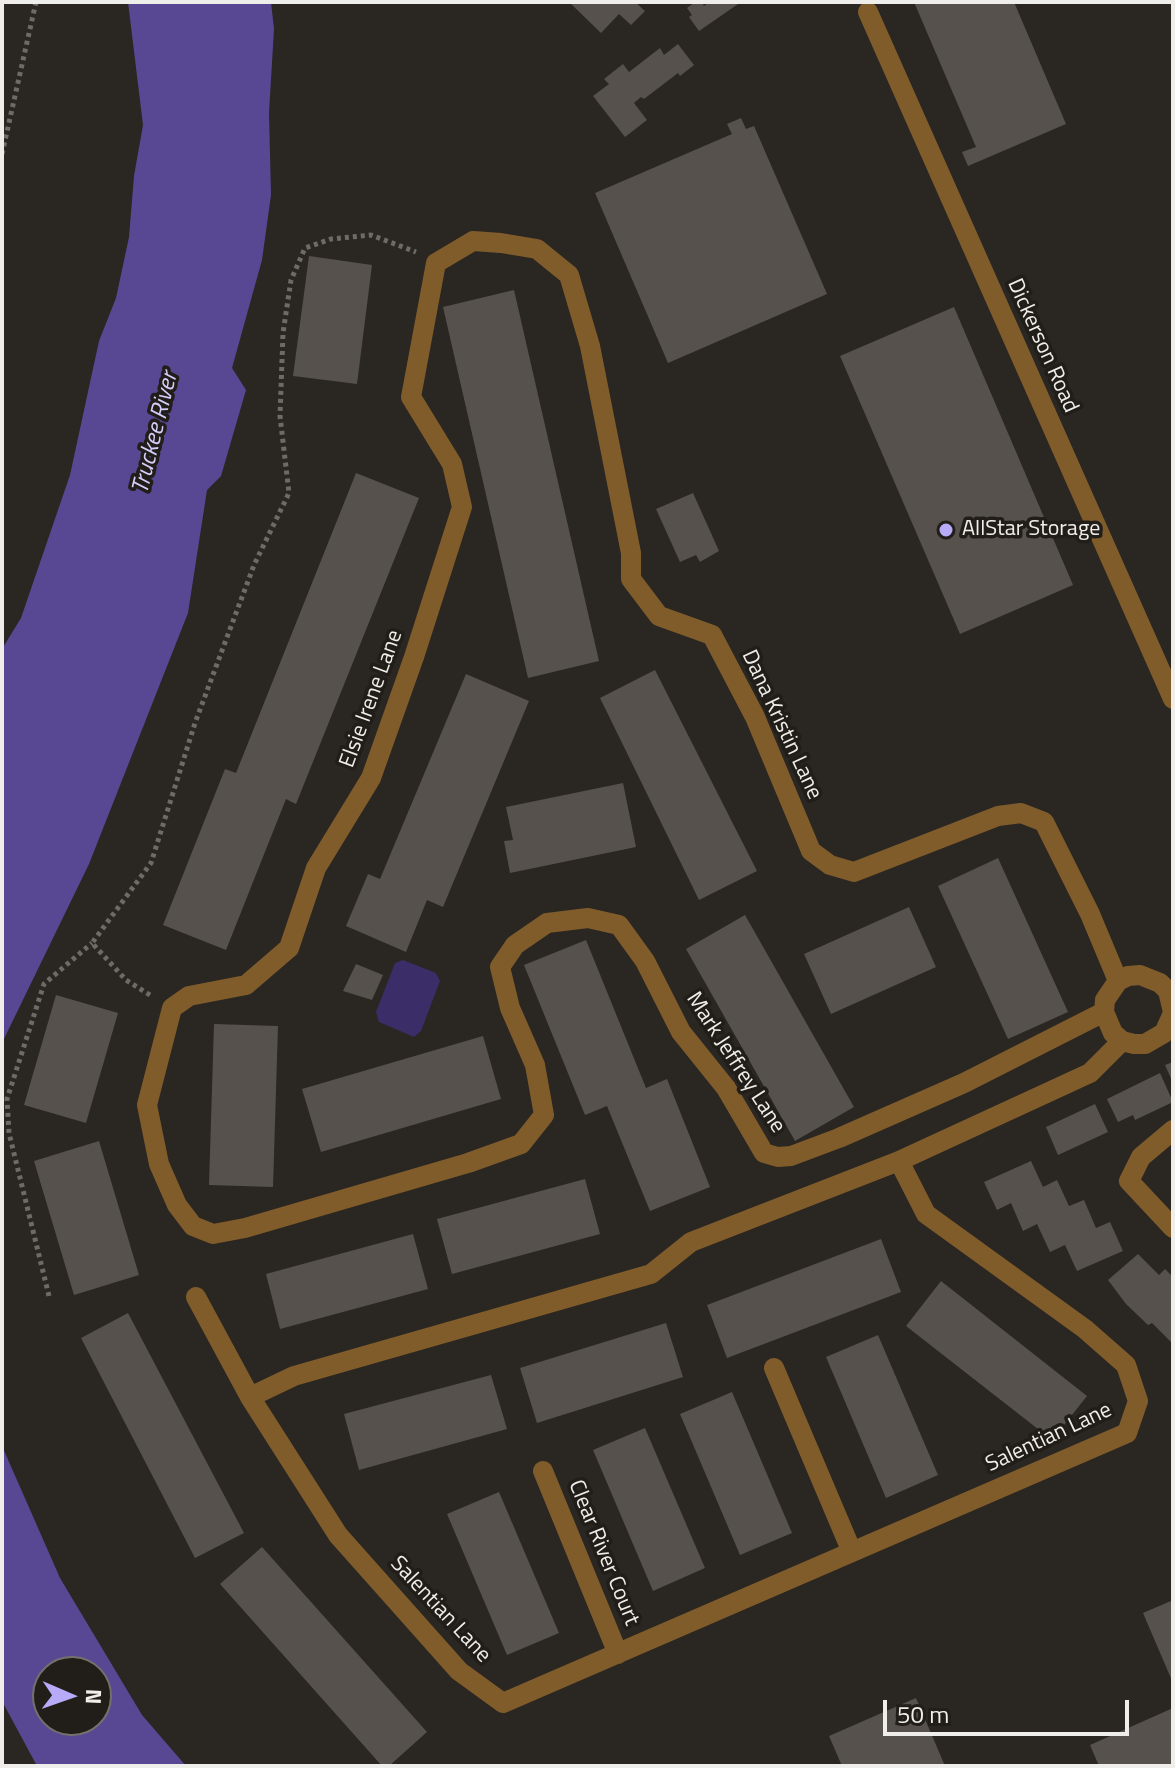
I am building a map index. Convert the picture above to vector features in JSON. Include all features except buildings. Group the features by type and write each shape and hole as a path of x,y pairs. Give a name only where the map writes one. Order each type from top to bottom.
{"street":[{"name":"Dickerson Road","path":"866,7 1173,699"},
{"name":"Dana Kristin Lane","path":"436,263 473,241 501,243 537,249 569,275 590,346 631,553 631,579 659,616 712,635 755,717 811,851 830,865 854,872 998,816 1021,813 1044,822 1090,914 1118,981"},
{"name":"Elsie Irene Lane","path":"172,1008 189,996 246,985 289,948 316,868 371,778 409,671 462,507 452,464 411,397 436,263"},
{"name":"Mark Jeffrey Lane","path":"172,1008 147,1105 159,1164 177,1205 193,1226 213,1234 245,1228 468,1163 521,1144 544,1115 535,1065 510,1008 500,967 515,945 547,923 588,918 619,925 645,961 681,1032 726,1088 764,1153 778,1157 791,1156 839,1138 964,1083 1104,1012"},
{"path":"1140,975 1167,979 1173,1012 1171,1024 1155,1040 1145,1044 1122,1041 1113,1033 1104,1012 1105,1000 1118,981 1140,975"},
{"path":"196,1297 250,1397 294,1376 651,1274 691,1242 899,1161 1090,1073 1122,1041"},
{"path":"1173,1130 1141,1157 1129,1181 1173,1228"},
{"name":"Salentian Lane","path":"250,1397 338,1535 459,1671 503,1703 1127,1433 1138,1401 1126,1365 1085,1329 926,1214 899,1161"},
{"path":"774,1368 852,1552"},
{"name":"Clear River Court","path":"543,1471 618,1654"}],"path":[{"path":"2,154 36,2"},
{"path":"49,1296 9,1133 7,1099 44,984 92,943 151,863 195,723 254,565 289,493 280,416 283,333 291,280 305,248 331,239 371,235 404,245 436,263"},
{"path":"92,943 126,980 172,1008"}],"shaded area":[{"path":"403,960 436,973 440,981 421,1031 414,1037 379,1022 376,1012 395,963"}],"water":[{"name":"Truckee River","path":"128,2 271,2 274,29 269,113 271,195 262,260 232,368 246,390 221,476 207,490 188,613 89,864 2,1043 2,649 21,618 70,475 99,341 116,298 129,237 134,176 143,125"},
{"path":"2,1446 60,1578 107,1656 32,1656 32,1736 112,1736 112,1665 142,1715 186,1766 37,1766 2,1701"}],"place":[{"name":"AllStar Storage","path":"946,530"}]}
